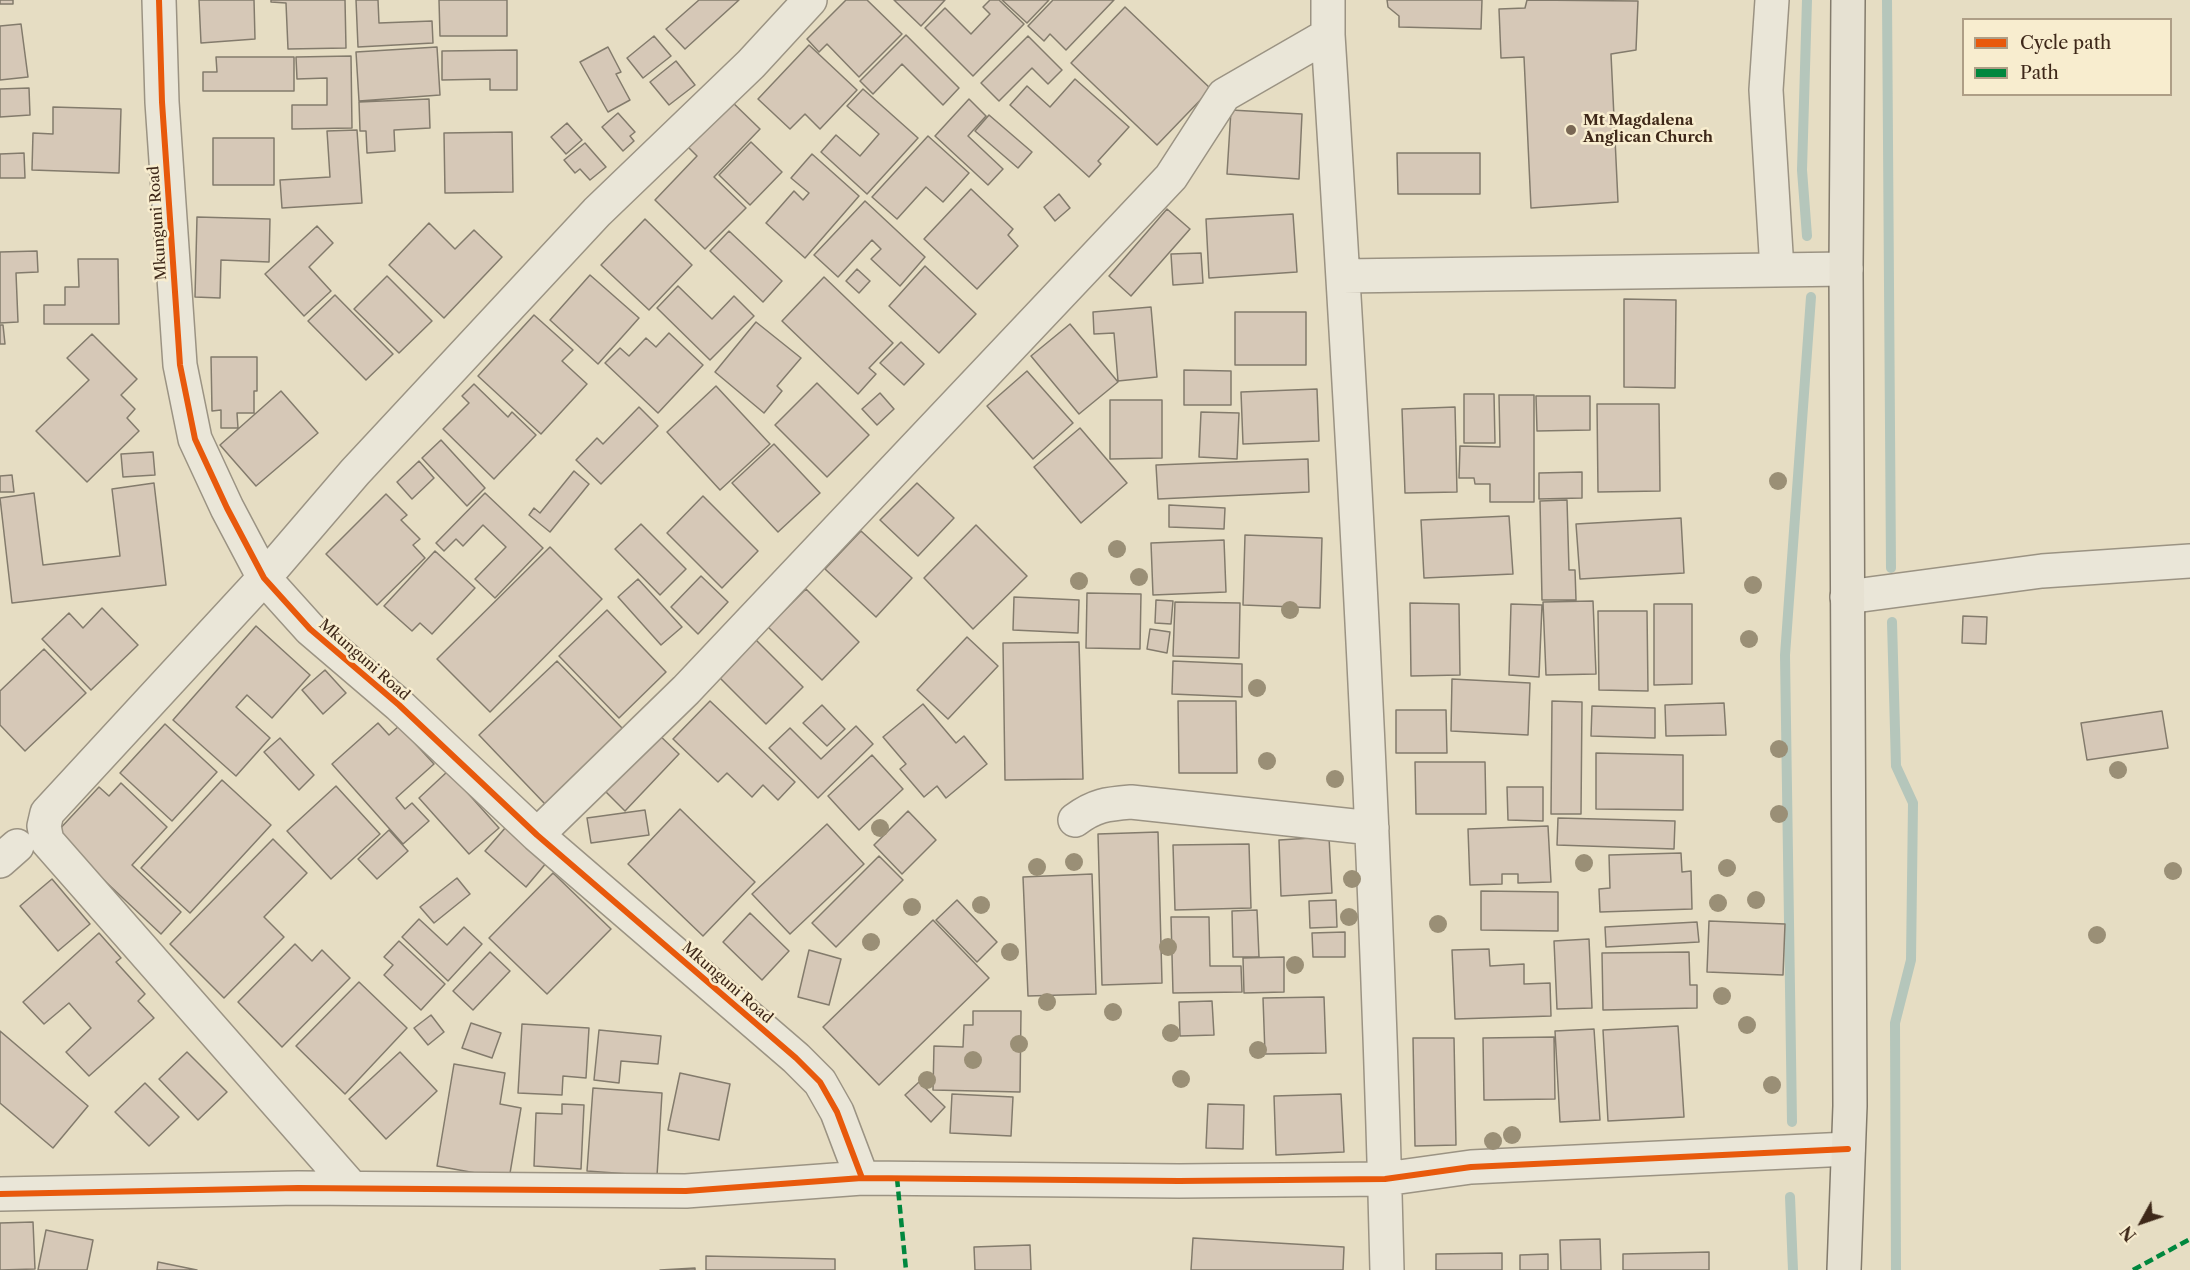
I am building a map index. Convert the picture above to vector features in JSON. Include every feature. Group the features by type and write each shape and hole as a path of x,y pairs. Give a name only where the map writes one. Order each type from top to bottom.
{"main road":[{"path":"1844,1270 1850,1107 1846,269 1848,0"}],"street":[{"name":"Mkunguni Road","path":"159,0 162,102 180,365 195,439 264,578 310,629 399,705 537,835 796,1058 820,1082 837,1112 862,1178"},
{"path":"352,1188 47,841 44,826 47,813 264,578 355,472 589,221 751,64 810,0"},
{"path":"1328,0 1328,35 1372,828 1387,1270"},
{"path":"1772,0 1766,90 1777,270"},
{"path":"537,835 686,690 1171,177 1224,95 1328,35"},
{"path":"1343,276 1846,269"},
{"path":"1847,597 2042,571 2190,561"},
{"path":"1076,820 1089,809 1106,804 1131,802 1372,828"},
{"path":"0,1194 298,1188 686,1191 862,1178 1179,1181 1385,1179 1471,1167 1848,1149"}],"building":[{"path":"0,0 13,0 13,4 0,4"},
{"path":"199,0 254,0 255,39 201,43"},
{"path":"271,0 345,0 346,48 288,49 286,3 271,2"},
{"path":"356,0 378,0 379,23 432,21 433,43 358,47"},
{"path":"439,0 507,0 507,36 440,36"},
{"path":"699,0 739,0 685,49 666,29"},
{"path":"846,0 867,0 902,34 859,77 827,44 819,52 807,39"},
{"path":"894,0 945,0 921,26"},
{"path":"990,0 999,0 1024,24 973,76 925,28 945,8 971,34 990,14 983,7"},
{"path":"1002,0 1049,0 1027,23"},
{"path":"1053,0 1114,0 1066,50 1050,34 1044,41 1028,26"},
{"path":"1387,0 1482,0 1481,29 1399,27 1399,16 1388,7"},
{"name":"Mt Magdalena Anglican Church","path":"1527,0 1638,1 1636,50 1611,54 1618,202 1531,208 1524,57 1501,58 1499,9 1525,8"},
{"path":"1125,7 1211,89 1157,145 1071,63"},
{"path":"21,24 28,77 0,80 0,26"},
{"path":"906,35 959,88 943,105 902,64 873,94 860,81"},
{"path":"654,36 671,56 643,78 627,58"},
{"path":"1028,36 1062,70 1048,84 1032,68 999,101 981,83"},
{"path":"809,45 857,90 820,129 805,114 790,129 758,99"},
{"path":"437,47 440,95 359,101 356,52"},
{"path":"608,47 621,72 616,74 630,100 608,112 580,62"},
{"path":"517,50 517,90 490,90 490,79 442,80 442,51"},
{"path":"351,56 352,128 292,129 292,105 327,105 327,78 297,79 296,57"},
{"path":"216,57 294,57 294,91 203,91 203,72 217,72"},
{"path":"676,61 695,85 669,105 650,82"},
{"path":"1075,79 1129,127 1098,161 1101,164 1089,177 1010,105 1027,86 1050,107"},
{"path":"29,88 30,115 0,117 0,89"},
{"path":"863,89 918,138 867,194 821,152 836,135 860,156 879,134 847,106"},
{"path":"728,98 760,129 714,177 746,208 705,249 655,200 697,156 684,143"},
{"path":"429,99 430,128 394,130 395,151 367,153 366,131 360,131 359,102"},
{"path":"969,99 986,116 968,136 1003,169 988,185 935,136"},
{"path":"53,107 121,109 119,173 32,170 33,133 53,134"},
{"path":"1231,110 1302,114 1299,179 1227,174"},
{"path":"618,113 635,132 630,136 634,141 623,151 602,127"},
{"path":"989,115 1032,152 1018,168 975,131"},
{"path":"567,123 582,140 566,154 551,137"},
{"path":"357,130 362,203 282,208 280,180 330,177 327,131"},
{"path":"512,132 513,192 445,193 444,133"},
{"path":"928,136 969,173 943,202 926,187 897,219 872,197"},
{"path":"213,138 274,138 274,185 213,185"},
{"path":"751,142 782,172 750,205 719,175"},
{"path":"585,143 606,167 590,180 580,169 575,173 564,160"},
{"path":"24,153 25,178 0,178 0,154"},
{"path":"1397,153 1480,153 1480,194 1398,194"},
{"path":"812,154 859,196 805,258 766,223 794,191 803,200 809,193 791,178"},
{"path":"971,189 1013,229 1008,235 1018,246 977,289 924,239"},
{"path":"1059,194 1070,208 1055,221 1044,207"},
{"path":"865,201 925,257 900,286 871,259 881,249 872,240 838,277 814,255"},
{"path":"1167,209 1190,229 1131,296 1109,276"},
{"path":"1293,214 1297,272 1209,278 1206,219"},
{"path":"197,217 270,219 269,262 221,260 220,298 195,297"},
{"path":"645,219 692,265 649,310 601,265"},
{"path":"429,223 455,249 474,230 502,257 444,318 389,265"},
{"path":"317,226 333,243 309,267 331,291 304,316 265,274"},
{"path":"729,231 782,281 763,302 710,251"},
{"path":"37,251 38,272 16,273 18,322 0,323 0,252"},
{"path":"1201,253 1203,283 1173,285 1171,254"},
{"path":"78,259 118,259 119,324 44,324 44,305 65,305 65,287 79,287"},
{"path":"925,266 976,314 939,353 889,306"},
{"path":"857,269 870,281 859,293 846,281"},
{"path":"590,275 639,318 598,364 550,320"},
{"path":"387,276 432,321 399,353 354,309"},
{"path":"824,277 893,343 869,368 876,374 858,394 782,321"},
{"path":"678,286 712,319 734,296 754,316 710,360 657,308"},
{"path":"335,295 393,354 366,380 308,321"},
{"path":"1624,299 1676,300 1675,388 1624,387"},
{"path":"1151,307 1157,377 1118,381 1114,333 1094,334 1093,312"},
{"path":"1235,312 1306,312 1306,365 1235,365"},
{"path":"534,315 573,350 562,361 587,384 541,434 478,376"},
{"path":"756,322 801,358 777,386 782,391 764,413 715,372"},
{"path":"1070,324 1118,382 1079,414 1031,356"},
{"path":"0,325 3,325 5,344 0,344"},
{"path":"669,333 703,365 658,413 605,363 620,348 629,356 646,338 656,347"},
{"path":"92,334 137,379 121,395 135,409 127,418 139,431 87,482 36,431 89,380 67,358"},
{"path":"901,342 924,364 904,385 880,363"},
{"path":"211,357 257,357 257,391 254,391 254,413 237,413 238,428 221,428 221,410 212,411"},
{"path":"1184,370 1231,371 1231,405 1184,405"},
{"path":"1027,371 1073,423 1033,459 987,406"},
{"path":"817,383 869,435 827,477 775,425"},
{"path":"474,384 508,417 512,412 536,435 494,479 443,429 469,403 462,396"},
{"path":"716,386 770,444 720,490 667,432"},
{"path":"1317,389 1319,441 1243,444 1241,392"},
{"path":"281,391 318,433 256,486 220,445"},
{"path":"880,393 894,409 877,425 862,409"},
{"path":"1464,394 1494,394 1495,443 1464,443"},
{"path":"1499,395 1534,395 1534,502 1490,502 1490,484 1475,484 1474,478 1459,478 1460,446 1500,447"},
{"path":"1536,396 1590,396 1590,430 1537,431"},
{"path":"1110,400 1162,400 1162,458 1110,459"},
{"path":"1597,404 1659,404 1660,491 1598,492"},
{"path":"639,407 658,426 601,484 576,460 597,438 603,444"},
{"path":"1455,407 1457,492 1405,493 1402,409"},
{"path":"1201,412 1239,413 1237,459 1199,457"},
{"path":"1080,428 1127,483 1081,523 1034,467"},
{"path":"441,440 485,488 467,506 422,458"},
{"path":"774,444 820,493 778,532 732,483"},
{"path":"153,452 155,475 123,477 121,454"},
{"path":"1308,459 1309,492 1158,499 1156,465"},
{"path":"419,461 434,478 412,499 397,482"},
{"path":"574,471 589,484 550,532 529,515 534,508 540,513"},
{"path":"1582,472 1582,498 1539,499 1539,473"},
{"path":"12,475 14,492 0,492 0,476"},
{"path":"154,483 166,585 12,603 0,498 34,493 43,565 120,556 112,489"},
{"path":"917,483 954,518 918,556 880,520"},
{"path":"485,493 543,548 495,598 475,579 506,547 483,525 463,546 456,539 444,551 436,543"},
{"path":"386,494 407,515 401,520 420,539 413,545 425,558 377,605 326,554"},
{"path":"703,496 758,551 722,588 667,533"},
{"path":"1567,500 1569,570 1575,570 1576,600 1542,600 1540,501"},
{"path":"1169,505 1225,508 1224,529 1169,527"},
{"path":"1509,516 1513,574 1424,578 1421,520"},
{"path":"1681,518 1684,573 1580,579 1576,524"},
{"path":"641,524 686,569 660,595 615,549"},
{"path":"976,525 1027,576 973,629 924,578"},
{"path":"861,531 912,578 876,617 825,569"},
{"path":"1245,535 1322,538 1320,608 1243,605"},
{"path":"1224,540 1226,592 1153,595 1151,543"},
{"path":"550,547 602,599 490,712 437,659"},
{"path":"435,551 475,588 432,634 420,623 412,631 384,606"},
{"path":"701,576 728,602 698,634 671,607"},
{"path":"638,579 682,627 661,645 618,597"},
{"path":"806,589 859,642 822,680 768,627"},
{"path":"1087,593 1141,594 1140,649 1086,648"},
{"path":"1014,597 1079,600 1078,633 1013,630"},
{"path":"1156,600 1173,601 1171,624 1155,623"},
{"path":"1593,601 1596,674 1546,675 1543,602"},
{"path":"1175,602 1240,603 1239,658 1173,656"},
{"path":"1410,603 1459,604 1460,675 1411,676"},
{"path":"1511,604 1542,605 1539,677 1509,675"},
{"path":"1654,604 1692,604 1692,684 1654,685"},
{"path":"102,608 138,645 91,690 42,639 69,613 83,628"},
{"path":"607,610 666,672 619,718 559,656"},
{"path":"1598,611 1647,611 1648,691 1599,690"},
{"path":"1963,616 1987,617 1986,644 1962,643"},
{"path":"256,626 310,675 272,718 247,695 236,707 270,738 236,776 173,720"},
{"path":"1150,629 1170,632 1167,653 1147,649"},
{"path":"967,637 998,666 948,719 917,690"},
{"path":"755,639 803,687 766,724 718,676"},
{"path":"1079,642 1083,779 1005,780 1003,643"},
{"path":"44,649 86,693 25,751 0,725 0,691"},
{"path":"557,661 623,729 545,804 479,735"},
{"path":"1173,661 1242,664 1242,697 1172,694"},
{"path":"325,670 346,693 323,714 302,690"},
{"path":"1452,679 1530,683 1528,735 1451,731"},
{"path":"710,701 795,782 778,800 763,785 752,797 727,773 718,782 673,739"},
{"path":"1178,701 1236,701 1237,773 1179,773"},
{"path":"1552,701 1582,702 1581,814 1551,814"},
{"path":"1724,703 1726,735 1666,736 1665,705"},
{"path":"923,704 956,743 964,736 987,764 946,798 937,786 924,797 900,769 906,764 883,737"},
{"path":"822,705 845,729 827,746 803,723"},
{"path":"1592,706 1655,708 1655,738 1591,736"},
{"path":"1396,710 1446,710 1447,753 1396,753"},
{"path":"2162,711 2168,748 2087,760 2081,723"},
{"path":"378,723 389,735 399,726 434,764 396,798 405,809 412,803 429,821 403,844 332,764"},
{"path":"165,724 217,772 172,821 120,773"},
{"path":"856,726 873,744 818,798 769,748 790,728 821,759"},
{"path":"656,732 679,754 625,811 602,788"},
{"path":"280,738 314,775 299,790 264,752"},
{"path":"1596,753 1683,755 1683,810 1596,809"},
{"path":"872,755 903,789 859,830 828,796"},
{"path":"1415,762 1485,762 1486,814 1416,814"},
{"path":"448,771 499,828 469,854 419,798"},
{"path":"222,780 271,825 190,913 141,868"},
{"path":"121,783 167,827 132,865 181,912 161,934 55,834 99,787 109,796"},
{"path":"336,786 380,834 331,879 287,831"},
{"path":"1507,787 1543,787 1543,821 1508,820"},
{"path":"680,809 755,882 703,936 628,864"},
{"path":"645,810 649,835 591,843 587,818"},
{"path":"908,811 936,840 902,874 874,845"},
{"path":"1558,818 1675,821 1674,849 1557,845"},
{"path":"827,824 864,864 790,934 752,894"},
{"path":"1548,826 1551,882 1518,883 1518,874 1502,874 1502,884 1470,885 1468,829"},
{"path":"506,827 547,862 526,887 485,851"},
{"path":"389,830 408,851 377,879 358,859"},
{"path":"1158,832 1162,983 1102,985 1098,834"},
{"path":"1329,837 1332,893 1281,896 1279,840"},
{"path":"273,839 307,873 264,917 284,937 224,998 170,944"},
{"path":"1249,844 1251,908 1175,910 1173,845"},
{"path":"1681,853 1682,872 1691,871 1692,909 1600,912 1599,889 1610,888 1609,855"},
{"path":"879,856 903,880 836,947 812,923"},
{"path":"553,873 611,929 547,994 489,938"},
{"path":"1092,874 1096,994 1028,996 1023,877"},
{"path":"457,878 470,894 434,923 420,907"},
{"path":"52,879 90,924 58,951 20,906"},
{"path":"1481,891 1558,892 1558,931 1481,930"},
{"path":"957,900 997,942 977,962 936,920"},
{"path":"1336,900 1337,927 1310,928 1309,901"},
{"path":"1257,910 1259,957 1233,957 1232,911"},
{"path":"750,913 789,951 762,980 723,942"},
{"path":"1171,917 1209,917 1210,966 1241,966 1242,992 1173,993"},
{"path":"419,919 447,945 464,927 482,944 448,981 402,937"},
{"path":"933,920 989,978 879,1085 823,1027"},
{"path":"1709,921 1785,924 1783,975 1707,972"},
{"path":"1697,922 1699,942 1606,947 1605,927"},
{"path":"1345,932 1345,957 1313,957 1312,933"},
{"path":"99,933 121,958 116,962 145,994 138,1001 154,1018 89,1076 66,1052 91,1028 69,1003 44,1024 23,1002"},
{"path":"1589,939 1592,1008 1557,1009 1554,941"},
{"path":"399,941 445,984 421,1010 384,975 393,965 384,957"},
{"path":"295,944 312,961 322,950 350,978 282,1047 238,1002"},
{"path":"1489,949 1490,966 1524,964 1524,984 1550,983 1551,1016 1455,1019 1452,950"},
{"path":"809,950 841,959 829,1005 798,997"},
{"path":"490,952 510,971 473,1010 453,991"},
{"path":"1689,952 1690,985 1697,985 1697,1008 1603,1010 1602,953"},
{"path":"1284,957 1284,992 1244,993 1243,958"},
{"path":"359,982 407,1028 345,1094 296,1046"},
{"path":"1324,997 1326,1053 1265,1054 1263,998"},
{"path":"1212,1001 1214,1035 1180,1036 1179,1002"},
{"path":"973,1011 1021,1011 1020,1092 933,1090 934,1046 963,1047 964,1025 973,1025"},
{"path":"431,1015 444,1032 428,1045 414,1028"},
{"path":"471,1023 501,1033 492,1058 462,1048"},
{"path":"522,1024 589,1028 586,1078 563,1076 562,1095 518,1093"},
{"path":"1678,1026 1684,1117 1608,1121 1603,1030"},
{"path":"1594,1029 1600,1120 1560,1122 1555,1031"},
{"path":"599,1030 661,1036 658,1064 621,1061 619,1083 594,1080"},
{"path":"0,1031 88,1106 53,1148 0,1103"},
{"path":"1554,1037 1555,1099 1484,1100 1483,1038"},
{"path":"1413,1038 1454,1038 1456,1145 1415,1146"},
{"path":"187,1052 227,1092 198,1120 159,1079"},
{"path":"400,1052 437,1091 386,1139 349,1099"},
{"path":"454,1064 505,1073 500,1104 521,1108 509,1179 437,1166"},
{"path":"680,1073 730,1084 719,1140 668,1130"},
{"path":"919,1082 945,1107 931,1122 905,1095"},
{"path":"145,1083 179,1117 149,1146 115,1112"},
{"path":"593,1088 662,1093 657,1176 587,1171"},
{"path":"952,1094 1013,1097 1011,1136 950,1133"},
{"path":"1341,1094 1344,1152 1276,1155 1274,1096"},
{"path":"562,1104 584,1105 581,1169 534,1166 536,1113 562,1114"},
{"path":"1208,1104 1244,1105 1243,1149 1206,1148"},
{"path":"33,1222 35,1269 0,1270 0,1223"},
{"path":"46,1230 93,1240 87,1270 38,1270"},
{"path":"1193,1238 1344,1247 1343,1270 1191,1270"},
{"path":"1600,1239 1601,1270 1561,1270 1560,1240"},
{"path":"1030,1245 1031,1270 975,1270 974,1247"},
{"path":"1709,1252 1709,1270 1623,1270 1623,1254"},
{"path":"1502,1253 1502,1270 1436,1270 1436,1254"},
{"path":"1548,1254 1548,1270 1520,1270 1520,1255"},
{"path":"706,1256 835,1259 835,1270 706,1270"},
{"path":"158,1262 197,1270 157,1270"},
{"path":"695,1268 695,1270 660,1270"}],"waterway":[{"path":"1807,0 1802,170 1807,236"},
{"path":"1887,0 1891,568"},
{"path":"1792,1122 1785,655 1811,297"},
{"path":"1892,622 1896,766 1913,803 1911,960 1895,1023 1896,1270"},
{"path":"1790,1197 1793,1270"}],"marked path":[{"path":"897,1178 906,1270"},
{"path":"2133,1270 2190,1239"}],"cycle path":[{"path":"159,0 162,102 180,365 195,439 227,508 264,578 310,629 399,705 537,835 796,1058 820,1082 837,1112 862,1178"},
{"path":"0,1194 298,1188 686,1191 862,1178 1179,1181 1385,1179 1471,1167 1848,1149"}],"place":[{"name":"Mt Magdalena Anglican Church","path":"1571,130"}]}
